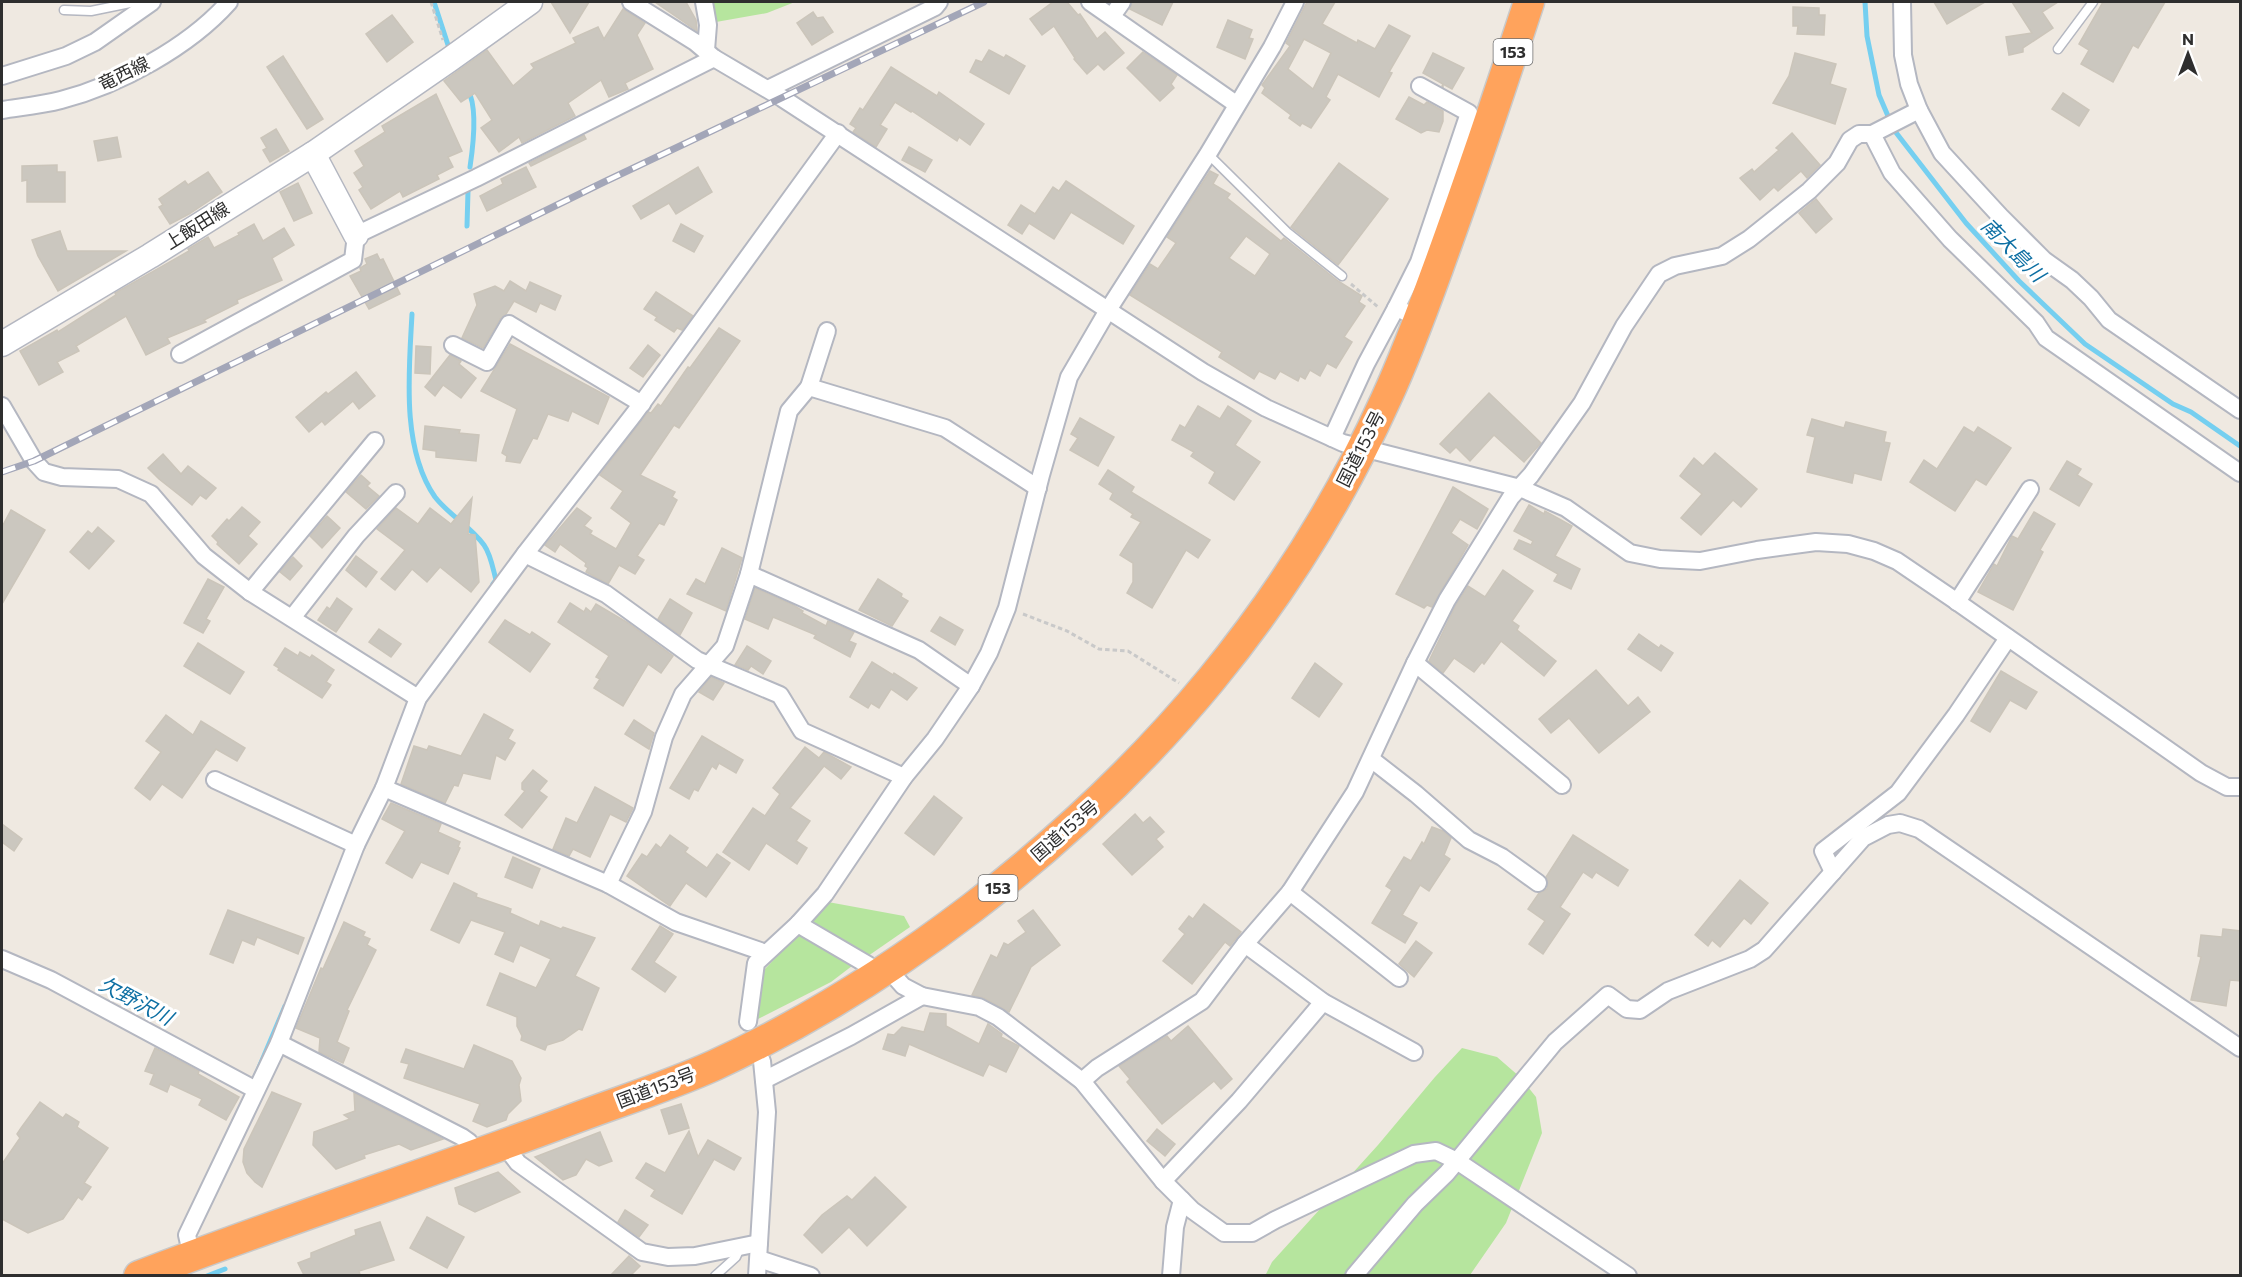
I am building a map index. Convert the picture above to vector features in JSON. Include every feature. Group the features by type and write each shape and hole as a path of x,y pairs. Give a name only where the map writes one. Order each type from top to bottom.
{"highway":[{"name":"国道153号","path":"152,1273 491,1150 707,1068 756,1045 882,973 1012,877 1081,818 1143,758 1198,696 1271,603 1341,489 1386,401 1402,315 1496,102 1529,2"}],"main road":[{"name":"上飯田線","path":"2,344 150,256 313,154 530,2"},
{"path":"313,154 356,235"}],"street":[{"path":"2,76 66,56 95,42 152,2"},
{"name":"竜西線","path":"2,110 59,101 90,91 137,69 182,43 229,2"},
{"path":"631,2 1203,372 1266,408 1332,438 1362,448 1520,488 1566,508 1630,553 1660,560 1700,561 1816,542 1848,544 1874,551 1897,561 1958,602 2201,773 2227,787 2241,787"},
{"path":"704,2 710,54"},
{"path":"768,89 935,7 939,2"},
{"path":"1090,2 1236,104"},
{"path":"1112,16 1122,2"},
{"path":"748,1022 756,963 798,924 825,894 904,777 935,739 971,686 1007,608 1069,377 1108,310 1208,154 1272,47 1295,2"},
{"path":"1902,2 1902,55 1910,84 1914,112 1942,153 2044,260 2072,280 2091,298 2109,321 2241,410"},
{"path":"180,354 353,260 356,235 476,178 710,54"},
{"path":"1332,438 1366,364 1402,315 1469,113 1420,86"},
{"path":"1082,1081 1106,1062 1202,1001 1245,944 1290,892 1355,792 1447,600 1511,497 1531,476 1582,403 1624,326 1659,274 1675,266 1722,256 1749,239 1837,164 1850,140 1859,134 1878,131 1914,112"},
{"path":"1878,131 1892,172 1950,239 2036,323 2046,338 2241,473"},
{"path":"192,1257 187,1235 279,1043 356,845 384,788 418,698 525,554 642,404 838,134"},
{"path":"453,345 487,362 509,324 642,404"},
{"path":"608,884 643,813 664,737 683,694 725,646 749,574 789,411 809,387 827,331"},
{"path":"809,387 945,428 1038,488"},
{"path":"2,406 34,460 44,472 62,477 118,479 151,494 204,556 250,592 418,698"},
{"path":"250,592 375,441"},
{"path":"1958,602 2030,489"},
{"path":"292,618 356,536 396,492"},
{"path":"525,554 606,594 697,660 780,695 802,731 904,777"},
{"path":"749,574 919,650 971,686"},
{"path":"1833,872 1823,851 1898,793 1956,715 2008,638"},
{"path":"1415,663 1562,785"},
{"path":"1371,759 1469,840 1502,857 1538,883"},
{"path":"215,780 356,845"},
{"path":"384,788 608,884 676,922 766,953"},
{"path":"1354,1275 1415,1204 1436,1186 1555,1042 1595,1005 1608,995 1627,1009 1640,1010 1668,991 1750,959 1764,950 1863,838 1888,825 1900,823 1919,829 2241,1048"},
{"path":"1290,892 1399,978"},
{"path":"798,924 922,996 979,1007 998,1017 1082,1081 1163,1181 1192,1210 1224,1233 1252,1233 1414,1154 1436,1151 1457,1161 1628,1275"},
{"path":"1245,944 1323,1002 1414,1052"},
{"path":"2,959 51,980 256,1090"},
{"path":"764,1080 851,1036 922,996"},
{"path":"1163,1181 1239,1101 1323,1002"},
{"path":"279,1043 468,1142 518,1163 642,1252 668,1257 695,1256 740,1248 758,1259 811,1275"},
{"path":"758,1259 767,1112 762,1061"},
{"path":"1171,1275 1175,1227 1182,1200"}],"lane":[{"path":"64,10 91,11 135,2"},
{"path":"2058,49 2093,2"},
{"path":"1208,154 1287,232 1342,276"},
{"path":"715,1275 736,1257 740,1248"}],"path":[{"path":"431,2 449,60"},
{"path":"1342,276 1402,315"},
{"path":"1007,608 1067,631 1099,649 1128,651 1198,696"}],"green space":[{"path":"710,2 795,2 767,13 716,22"},
{"path":"828,902 904,916 910,927 868,956 817,929 813,921"},
{"path":"799,933 852,962 852,966 831,982 758,1019 764,970"},
{"path":"1462,1048 1497,1057 1520,1077 1536,1097 1542,1133 1506,1223 1470,1275 1265,1276 1272,1262"}],"building":[{"path":"551,2 589,2 570,33"},
{"path":"655,2 686,2 696,20 697,31"},
{"path":"1053,2 1067,2 1078,15 1080,14 1097,39 1105,32 1124,53 1104,70 1098,64 1087,74 1074,59 1054,26 1042,35 1030,19"},
{"path":"1132,2 1173,2 1162,25 1130,9"},
{"path":"1307,2 1335,2 1322,24 1357,43 1358,40 1375,49 1389,25 1410,36 1389,72 1392,73 1379,97 1338,74 1326,97 1330,100 1311,128 1302,123 1300,126 1289,118 1291,115 1262,93 1265,88 1262,85 1290,46 1286,43","holes":["1304,39 1331,53 1313,89 1288,69"]},
{"path":"1934,2 1985,2 1947,24"},
{"path":"2012,2 2058,2 2042,12 2053,28 2023,48 2023,52 2009,55 2006,37 2032,33"},
{"path":"2103,2 2165,2 2138,48 2133,45 2113,82 2081,64 2089,50 2079,44"},
{"path":"1793,7 1819,8 1819,15 1825,15 1824,35 1797,34 1798,26 1793,26"},
{"path":"623,9 645,23 637,35 653,69 625,83 628,89 609,97 601,80 568,103 575,116 522,143 519,137 499,152 481,128 492,120 475,93 461,102 444,81 487,50 513,86 534,68 531,64 576,43 573,38 598,27 604,39"},
{"path":"813,12 817,18 823,17 833,32 812,45 797,23"},
{"path":"392,15 413,42 387,62 366,34"},
{"path":"1228,20 1252,30 1249,38 1253,39 1245,59 1217,47"},
{"path":"989,50 1004,58 1006,55 1025,66 1009,94 970,72 976,60 982,62"},
{"path":"1143,52 1177,75 1171,84 1174,88 1160,101 1127,68"},
{"path":"1433,53 1464,68 1452,89 1423,73"},
{"path":"1795,53 1836,64 1830,84 1846,89 1835,124 1773,103 1789,76"},
{"path":"283,56 323,119 307,129 267,67"},
{"path":"891,67 937,96 939,92 984,124 970,145 959,137 957,141 895,102 880,125 887,129 876,147 853,132 856,128 850,124 860,108 863,110"},
{"path":"2063,93 2089,110 2079,126 2052,109"},
{"path":"436,94 462,151 448,157 453,167 437,175 439,179 403,197 400,191 371,209 359,190 363,187 354,173 364,166 355,151 385,132 382,126"},
{"path":"1409,97 1424,105 1427,102 1443,111 1443,121 1439,132 1427,130 1421,133 1396,119"},
{"path":"276,129 289,151 270,162 263,150 267,148 261,138"},
{"path":"1792,133 1820,165 1807,178 1801,171 1778,191 1774,187 1760,200 1740,178 1752,169 1754,172 1779,150 1776,148"},
{"path":"584,135 586,139 531,166 529,163"},
{"path":"117,137 121,157 98,161 94,141"},
{"path":"909,147 932,160 925,172 902,160"},
{"path":"1339,163 1388,199 1338,265 1291,227"},
{"path":"57,165 57,172 65,172 65,202 27,202 27,180 22,181 22,166"},
{"path":"526,167 536,187 487,211 480,196 503,184 501,179"},
{"path":"698,167 712,192 676,214 669,203 641,219 633,206"},
{"path":"1210,171 1218,175 1213,184 1230,194 1227,198 1281,241 1284,238 1338,281 1362,296 1359,302 1365,306 1344,337 1352,342 1336,368 1327,363 1320,376 1310,370 1305,379 1300,376 1298,381 1280,371 1275,379 1259,371 1254,379 1219,357 1222,352 1130,295 1150,264 1158,269 1176,243 1167,237","holes":["1246,236 1270,254 1255,276 1229,258"]},
{"path":"208,172 222,192 170,224 159,207 163,205 159,199 185,181 188,185"},
{"path":"1066,181 1134,226 1123,244 1071,212 1054,239 1029,223 1022,234 1008,225 1021,205 1035,214 1053,187 1059,191"},
{"path":"298,183 312,213 294,221 280,192"},
{"path":"1816,199 1832,219 1816,233 1799,213"},
{"path":"254,224 263,241 284,228 294,245 272,258 282,280 237,300 238,303 204,320 206,322 167,338 170,343 146,355 126,316 76,346 79,351 57,362 63,372 39,385 20,351 57,330 58,332 116,295 115,293 189,251 188,249 208,237 214,248"},
{"path":"681,224 703,236 694,252 673,241"},
{"path":"60,231 67,251 126,251 58,291 38,256 32,240"},
{"path":"377,254 380,260 383,259 400,294 369,309 350,276 361,271 360,268 367,264 365,259"},
{"path":"510,281 526,291 530,282 561,296 555,310 540,303 536,312 514,301 483,348 462,338 477,305 474,294 495,286 504,291"},
{"path":"656,292 693,316 682,330 677,328 674,332 655,320 657,317 644,309"},
{"path":"719,328 740,341 679,428 674,425 640,475 675,492 672,497 677,500 664,525 659,523 637,556 644,560 635,574 619,565 608,584 586,572 588,568 585,566 586,563 560,544 555,552 545,545 577,508 591,518 584,526 592,531 590,534 616,549 631,523 611,508 623,491 600,475 648,412 651,413 658,404 661,406"},
{"path":"510,344 609,397 598,424 572,411 568,421 548,414 537,439 533,438 520,463 506,461 507,456 502,453 517,409 481,391"},
{"path":"648,345 660,355 643,377 630,368"},
{"path":"416,346 431,347 430,374 415,373"},
{"path":"450,355 461,361 459,364 476,378 461,398 443,385 435,396 425,387"},
{"path":"356,372 375,396 359,409 353,401 325,425 322,421 309,432 296,417 326,392 328,394"},
{"path":"1489,393 1541,443 1524,462 1494,435 1470,461 1456,447 1450,453 1440,444"},
{"path":"1198,406 1220,419 1228,406 1251,421 1235,445 1260,462 1234,500 1209,483 1215,472 1191,456 1194,452 1172,440 1180,425 1185,428"},
{"path":"1080,418 1114,437 1098,466 1070,450 1078,438 1071,434"},
{"path":"1812,419 1844,428 1846,422 1886,432 1884,442 1890,443 1881,480 1854,473 1852,483 1807,472 1815,437 1807,435"},
{"path":"425,426 460,430 459,433 479,435 476,461 436,457 436,451 423,449"},
{"path":"1964,427 1974,433 1978,427 2011,448 1986,485 1976,479 1955,511 1910,482 1924,460 1937,469"},
{"path":"1715,453 1757,489 1741,507 1733,500 1701,535 1681,518 1702,494 1680,476 1694,458 1703,466"},
{"path":"163,454 181,474 188,466 216,488 206,499 200,495 192,505 148,468"},
{"path":"2067,461 2081,469 2077,475 2092,484 2079,506 2050,489"},
{"path":"1108,470 1134,487 1131,492 1210,540 1198,558 1186,550 1152,608 1127,593 1133,582 1133,563 1120,555 1141,522 1131,517 1133,514 1110,499 1113,493 1099,484"},
{"path":"361,475 370,483 367,486 379,496 366,509 346,492"},
{"path":"1453,487 1488,509 1477,529 1460,519 1451,533 1468,545 1432,607 1427,605 1424,608 1396,594"},
{"path":"472,498 468,534 475,535 479,582 471,592 440,567 427,582 412,569 395,590 381,579 405,550 377,529 396,508 418,524 430,508 451,524"},
{"path":"1529,505 1572,526 1555,556 1580,569 1571,589 1554,581 1558,574 1514,549 1519,540 1531,545 1533,541 1514,531"},
{"path":"242,507 260,522 248,536 257,544 239,564 217,544 218,542 212,536"},
{"path":"11,510 45,530 2,604 2,527"},
{"path":"2034,512 2055,524 2040,550 2043,552 2013,610 1978,592 1994,564 1997,566 2012,536 2018,539"},
{"path":"327,516 340,528 322,548 310,536"},
{"path":"98,527 114,541 89,569 70,552 88,531 92,534"},
{"path":"722,548 742,558 726,611 687,594 696,579 705,584"},
{"path":"356,556 377,572 366,587 346,570"},
{"path":"293,557 302,566 290,580 280,572"},
{"path":"1503,570 1533,591 1512,621 1519,626 1517,630 1556,661 1544,676 1501,641 1484,664 1482,662 1474,672 1454,658 1443,673 1429,661 1456,605 1468,586 1485,597"},
{"path":"208,579 224,587 206,619 210,621 203,633 184,623"},
{"path":"878,579 902,594 901,597 908,601 892,626 859,610"},
{"path":"755,588 793,605 803,611 802,613 826,626 828,621 854,632 849,641 856,644 850,657 814,638 816,635 773,617 768,629 745,619"},
{"path":"337,598 352,609 336,632 318,620 327,607 330,609"},
{"path":"670,599 692,613 680,635 658,619"},
{"path":"570,603 584,612 586,608 591,612 596,604 628,623 673,656 661,673 648,664 623,706 594,688 600,679 596,677 609,656 558,622"},
{"path":"940,617 963,630 955,645 931,631"},
{"path":"505,620 530,635 532,632 550,644 530,672 489,642"},
{"path":"379,629 401,644 391,657 369,642"},
{"path":"1639,634 1659,648 1661,645 1673,653 1661,671 1628,649"},
{"path":"198,643 244,672 230,694 184,666"},
{"path":"747,646 771,661 763,674 751,666 748,670 735,665"},
{"path":"285,648 298,656 300,652 310,658 312,655 334,670 326,682 331,685 322,698 278,670 279,668 274,665"},
{"path":"872,662 917,688 907,700 891,689 879,708 871,703 868,708 850,697"},
{"path":"1315,663 1342,684 1319,717 1292,698"},
{"path":"1596,670 1628,706 1638,697 1650,712 1599,753 1569,718 1551,733 1539,719"},
{"path":"2001,671 2037,692 2026,709 2010,700 1990,732 1971,721"},
{"path":"711,677 724,683 713,700 699,692"},
{"path":"484,714 513,730 508,739 515,743 505,760 496,755 490,779 463,773 458,786 454,785 445,803 401,784 414,746 427,750 429,746 461,756"},
{"path":"166,715 193,735 201,721 245,748 237,761 216,749 182,798 162,784 150,800 135,788 161,752 146,741"},
{"path":"634,720 654,733 649,749 625,734"},
{"path":"702,736 743,760 736,773 719,763 716,769 712,766 698,791 694,789 689,799 670,788"},
{"path":"805,747 819,758 824,752 851,767 841,779 824,766 790,808 810,821 796,841 807,848 797,864 766,843 749,870 723,852 753,808 765,816 780,794 773,788"},
{"path":"533,770 547,781 539,791 547,797 522,828 505,815 525,791 522,789 522,783"},
{"path":"595,787 633,808 626,822 610,814 590,857 573,849 569,856 553,849 566,818 577,823"},
{"path":"934,796 962,818 934,855 905,833"},
{"path":"391,803 441,824 438,832 460,842 458,847 460,848 448,874 421,862 412,878 386,863 405,831 382,819"},
{"path":"1135,814 1143,823 1150,817 1164,832 1156,839 1163,847 1132,875 1103,844"},
{"path":"2,824 22,839 14,851 2,842"},
{"path":"1432,827 1443,831 1451,838 1444,855 1450,859 1429,891 1420,885 1402,915 1417,923 1405,943 1372,923 1392,890 1386,886 1404,857 1411,861 1422,842 1424,844"},
{"path":"670,835 688,848 685,852 707,868 717,854 730,863 706,897 686,883 670,906 627,876 642,854 647,857 656,844 661,848"},
{"path":"1573,835 1628,870 1618,886 1596,872 1592,878 1583,872 1560,907 1570,914 1543,954 1529,944 1545,921 1528,909 1539,893 1547,889 1546,877"},
{"path":"513,857 540,869 532,888 505,877"},
{"path":"1740,880 1768,903 1751,924 1744,918 1720,947 1712,940 1708,946 1695,935"},
{"path":"454,883 477,894 476,897 511,909 510,913 539,926 541,921 595,938 575,976 599,988 582,1030 579,1029 563,1040 547,1045 545,1050 521,1040 517,1017 487,1005 500,973 536,988 551,959 520,945 513,962 495,954 505,932 471,920 459,943 431,930"},
{"path":"1204,904 1241,932 1230,946 1225,942 1192,984 1163,961 1185,934 1179,929 1189,916 1193,919"},
{"path":"228,910 304,938 298,954 257,937 254,945 242,940 233,963 210,954"},
{"path":"1033,910 1060,945 1031,967 1009,1012 984,998 972,995 991,955 997,958 1004,943 1008,945 1026,932 1018,921"},
{"path":"344,922 365,932 363,936 370,939 367,945 376,950 347,1010 349,1011 337,1042 349,1048 343,1063 319,1052 320,1038 296,1028 321,968 323,969"},
{"path":"660,926 673,934 654,962 676,977 665,992 632,969"},
{"path":"2223,929 2241,931 2241,981 2230,980 2226,1006 2191,1000 2201,957 2198,956 2201,935 2222,937"},
{"path":"1416,941 1432,953 1414,977 1399,964"},
{"path":"930,1013 946,1014 946,1026 979,1044 988,1024 1002,1034 1001,1037 1019,1046 1006,1072 989,1064 983,1076 909,1044 905,1056 883,1049 888,1034 894,1035 902,1027 924,1032"},
{"path":"1188,1026 1232,1079 1221,1089 1214,1081 1162,1124 1127,1082 1130,1079 1119,1066 1167,1036 1171,1041"},
{"path":"474,1045 512,1061 521,1078 519,1085 521,1101 508,1114 506,1120 487,1127 473,1121 480,1104 404,1078 409,1064 401,1062 406,1049 464,1069"},
{"path":"155,1048 199,1071 198,1074 239,1097 226,1120 199,1105 202,1099 170,1084 167,1092 150,1084 154,1074 145,1071"},
{"path":"272,1092 301,1104 262,1187 247,1173 243,1162 244,1149"},
{"path":"354,1093 443,1139 411,1150 399,1144 364,1155 365,1158 336,1169 313,1145 314,1132 350,1119 344,1115 355,1111"},
{"path":"40,1102 63,1118 66,1114 79,1122 77,1127 108,1148 84,1183 91,1187 82,1200 78,1197 63,1219 28,1233 2,1219 2,1164 20,1138 17,1134"},
{"path":"681,1104 689,1128 669,1134 661,1110"},
{"path":"1157,1129 1175,1144 1165,1156 1147,1141"},
{"path":"689,1131 698,1157 708,1140 741,1158 734,1170 714,1159 682,1214 651,1196 655,1190 636,1178 646,1163 665,1173"},
{"path":"600,1132 612,1161 599,1166 586,1159 576,1175 563,1180 535,1157"},
{"path":"498,1172 520,1192 475,1212 459,1204 455,1188"},
{"path":"875,1177 906,1207 867,1246 849,1227 822,1253 804,1235 822,1215 847,1196 852,1200"},
{"path":"625,1210 648,1225 639,1237 618,1222"},
{"path":"427,1217 464,1237 447,1268 410,1248"},
{"path":"380,1222 394,1260 359,1271 360,1275 304,1275 298,1263 311,1258 311,1253 356,1235 355,1230"},
{"path":"629,1256 640,1266 631,1275 611,1275"}],"waterway":[{"path":"434,2 448,45"},
{"name":"南大島川","path":"1865,2 1867,36 1879,95 1894,130 1966,223 2019,281 2085,344 2240,446"},
{"path":"468,90 474,117 470,167"},
{"path":"467,226 468,191"},
{"path":"412,314 409,384 412,433 417,456 424,477 435,497 473,532 486,549 496,580 493,584"},
{"path":"255,1077 285,1006"},
{"name":"欠野沢川","path":"207,1276 225,1269"}],"railway":[{"path":"2,472 34,461 604,182 984,2"}]}
